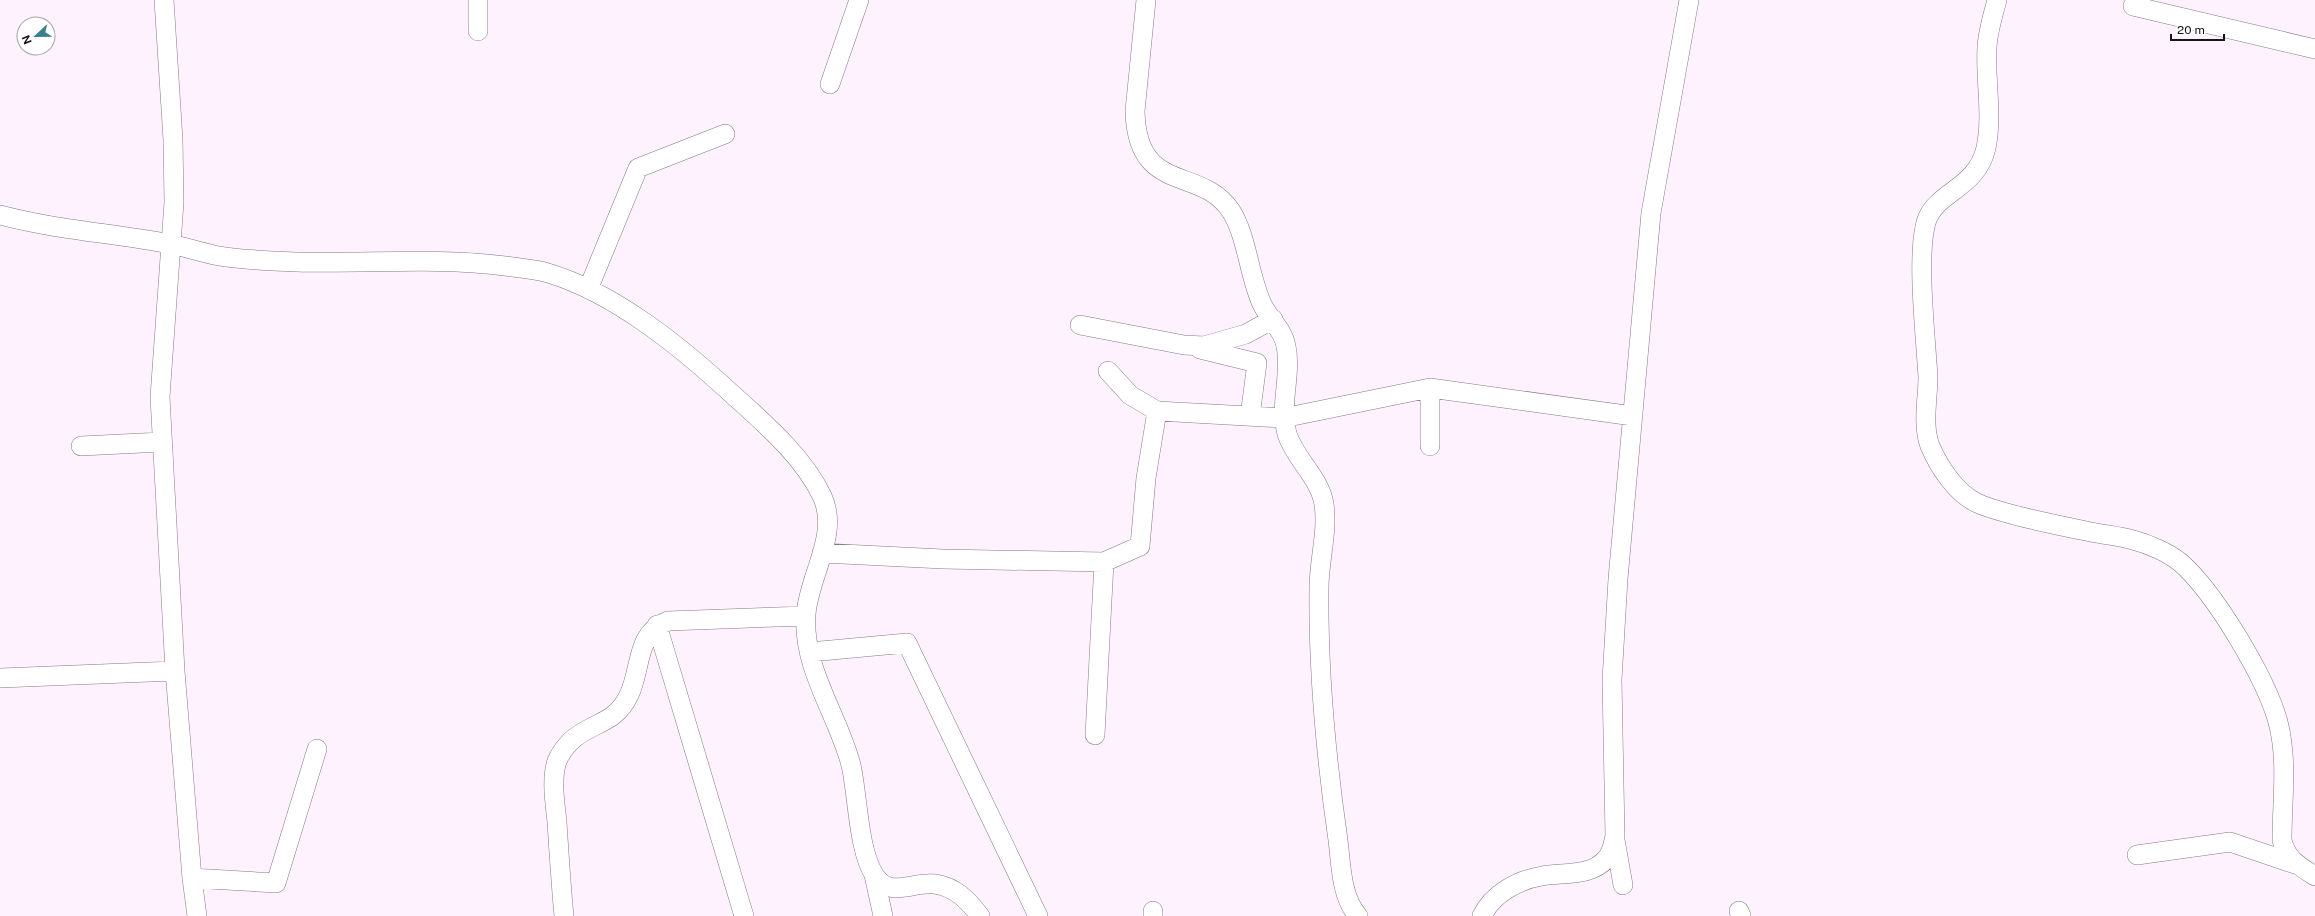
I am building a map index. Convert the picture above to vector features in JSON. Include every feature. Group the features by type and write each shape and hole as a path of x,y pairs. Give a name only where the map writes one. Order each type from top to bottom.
{"street":[{"path":"164,0 173,140 174,202 160,397 175,671 192,878 197,916"},
{"path":"478,0 478,31"},
{"path":"830,84 859,0"},
{"path":"1146,0 1135,111 1135,128 1142,148 1149,159 1164,172 1219,197 1232,212 1256,289 1263,306 1282,332 1287,347 1284,418 1288,437 1307,472 1318,486 1324,503 1325,520 1319,584 1319,652 1334,811 1344,888 1352,910 1358,916"},
{"path":"1482,916 1486,907 1497,896 1524,880 1541,876 1585,871 1598,866 1606,860 1612,850 1614,836 1613,672 1618,579 1651,213 1689,0"},
{"path":"1997,0 1987,44 1990,98 1986,150 1982,161 1967,182 1932,210 1927,220 1923,242 1922,270 1928,379 1927,432 1930,445 1950,481 1975,502 1996,510 2055,525 2133,540 2160,551 2180,562 2199,582 2237,635 2272,706 2278,724 2283,775 2282,840 2284,848 2295,864"},
{"path":"2133,6 2315,49"},
{"path":"589,287 638,168 725,134"},
{"path":"0,215 50,227 171,244 216,256 250,260 488,264 545,271 589,287 651,328 708,371 784,445 803,467 821,494 828,513 822,552 812,585 806,616 810,652 815,674 840,728 851,766 861,831 874,875 883,916"},
{"path":"1184,345 1204,346 1226,341 1246,334 1273,319"},
{"path":"1080,325 1184,345 1257,363 1250,416"},
{"path":"1108,371 1130,395 1157,411 1284,418 1430,388 1633,416"},
{"path":"1430,388 1430,446"},
{"path":"822,552 943,559 1104,562 1140,546 1146,478 1157,411"},
{"path":"81,446 162,442"},
{"path":"1095,734 1104,562"},
{"path":"564,916 555,802 555,774 557,760 572,740 612,718 623,707 630,694 645,640 650,631 657,625 668,621 806,616"},
{"path":"657,625 744,916"},
{"path":"810,652 907,643 1038,916"},
{"path":"0,678 175,671"},
{"path":"192,878 276,883 317,749"},
{"path":"1614,836 1623,885"},
{"path":"2137,855 2230,842 2295,864 2315,876"},
{"path":"874,875 884,886 895,890 923,884 938,884 965,896 980,916"}]}
